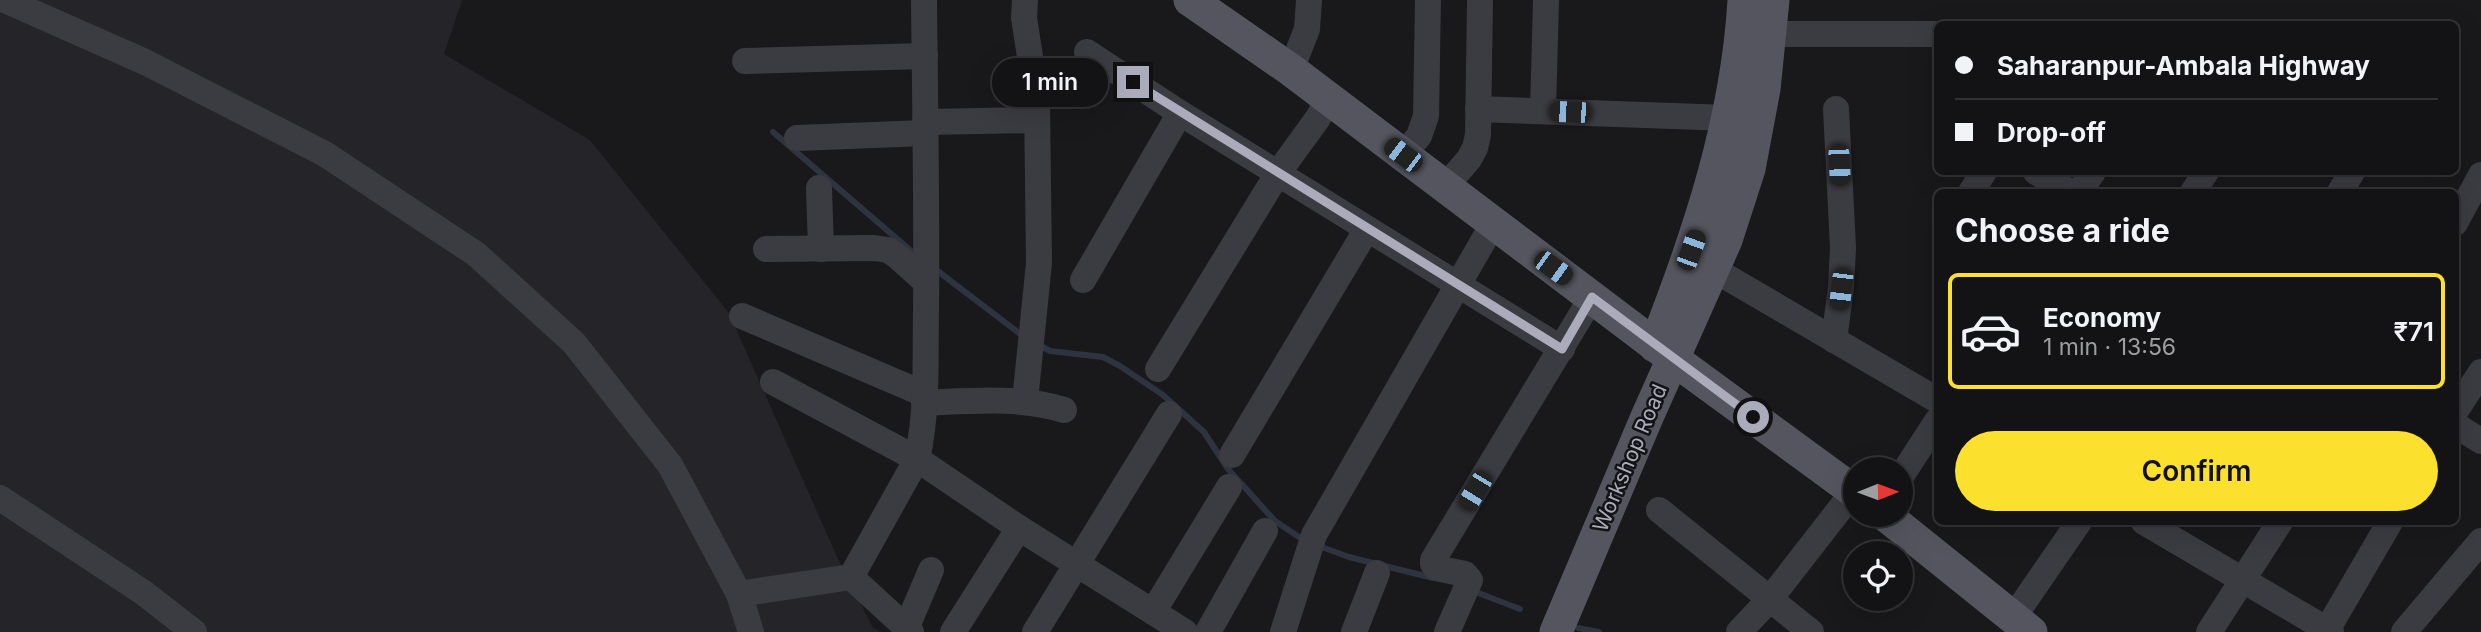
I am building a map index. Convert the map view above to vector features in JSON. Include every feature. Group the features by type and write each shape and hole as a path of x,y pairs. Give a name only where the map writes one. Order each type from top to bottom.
{"main road":[{"path":"1190,0 1290,69 1493,224 1843,484"},
{"name":"Workshop Road","path":"1556,632 1664,351 1729,118 1744,0"},
{"name":"Workshop Road","path":"1535,632 1664,351 1713,269 1726,240 1749,169 1764,89 1773,0"},
{"path":"1900,527 2022,625"}],"street":[{"path":"5,0 145,62 325,154 476,254 574,343 670,465 739,594 751,632"},
{"path":"851,577 917,459 920,444 924,398 926,278 925,0"},
{"path":"1025,0 1024,18 1036,87 1039,263 1025,401"},
{"path":"1290,69 1307,29 1308,0"},
{"path":"1403,155 1419,136 1426,116 1429,0"},
{"path":"1445,187 1475,148 1480,0"},
{"path":"1543,111 1545,0"},
{"path":"1769,34 1934,34"},
{"path":"1087,52 1180,113 1562,349"},
{"path":"746,61 925,55"},
{"path":"1158,369 1278,173 1318,118 1328,99"},
{"path":"1478,109 1729,118"},
{"path":"1834,340 1843,248 1836,109"},
{"path":"1083,280 1180,113"},
{"path":"797,138 1037,120"},
{"path":"2041,175 2065,189"},
{"path":"2459,216 2481,175"},
{"path":"819,188 821,249"},
{"path":"1283,632 1310,542 1493,224"},
{"path":"1232,455 1367,229"},
{"path":"766,249 888,250 926,278"},
{"path":"1713,269 1934,398"},
{"path":"1447,632 1467,589 1468,576 1436,568 1433,560 1592,297"},
{"path":"742,316 924,398 1025,401 1064,410"},
{"path":"2459,406 2481,372"},
{"path":"773,382 917,459 1019,528 1185,632"},
{"path":"1035,632 1168,414"},
{"path":"1913,458 1934,426"},
{"path":"2459,427 2481,441"},
{"path":"1153,612 1228,487"},
{"path":"0,498 144,593 194,632"},
{"path":"1739,632 1770,599 1843,506"},
{"path":"1659,510 1811,632"},
{"path":"2022,625 2077,525"},
{"path":"2149,525 2329,631 2388,525"},
{"path":"2208,632 2278,525"},
{"path":"953,632 1019,528"},
{"path":"1208,632 1265,531"},
{"path":"2404,632 2429,621 2481,541"},
{"path":"851,577 909,630 931,570"},
{"path":"1354,632 1377,573"},
{"path":"739,594 851,577"}],"shaded area":[{"path":"0,0 462,0 444,54 590,140 729,313 838,559 873,628 880,632 0,632"}],"waterway":[{"path":"773,132 917,256"},
{"path":"935,269 1023,336"},
{"path":"1039,345 1050,351 1103,357 1163,395 1204,432 1228,469 1275,521 1305,541"},
{"path":"1319,546 1349,557 1433,578"},
{"path":"1473,591 1520,609"},
{"path":"1578,628 1599,632"}],"route":[{"path":"1133,82 1562,349 1592,297 1753,417"}]}
